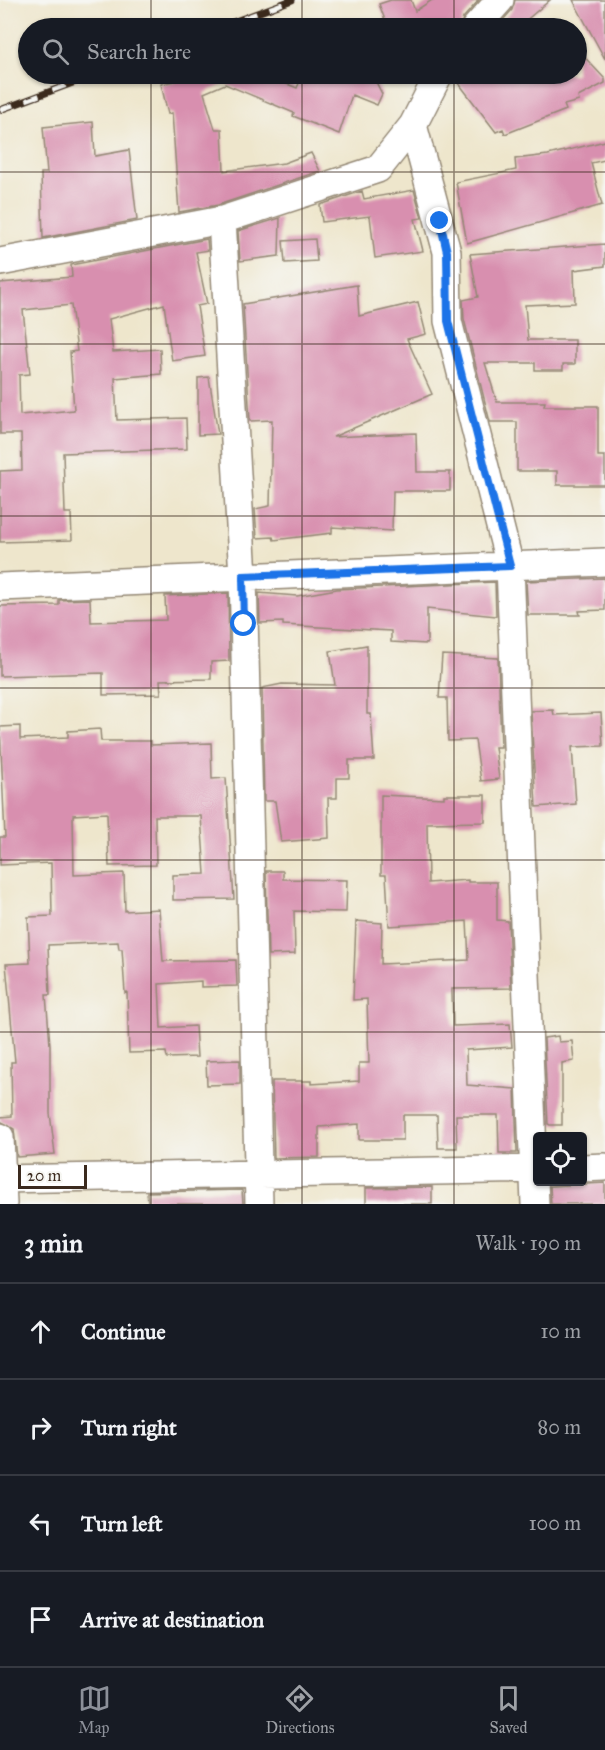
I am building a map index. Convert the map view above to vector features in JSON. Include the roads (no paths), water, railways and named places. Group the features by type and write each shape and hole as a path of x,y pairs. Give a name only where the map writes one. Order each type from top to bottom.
{"street":[{"path":"484,18 500,0"},
{"path":"0,262 222,220 378,169 413,125 434,84"},
{"path":"413,125 447,252 448,321 510,566 534,1132"},
{"path":"222,220 243,576 259,1204"},
{"path":"0,587 605,562"},
{"path":"0,1137 2,1187 258,1176 533,1169"},
{"path":"587,1168 605,1167"},
{"path":"536,1186 536,1204"}],"railway":[{"path":"244,18 292,0"},
{"path":"0,110 70,84"}]}
